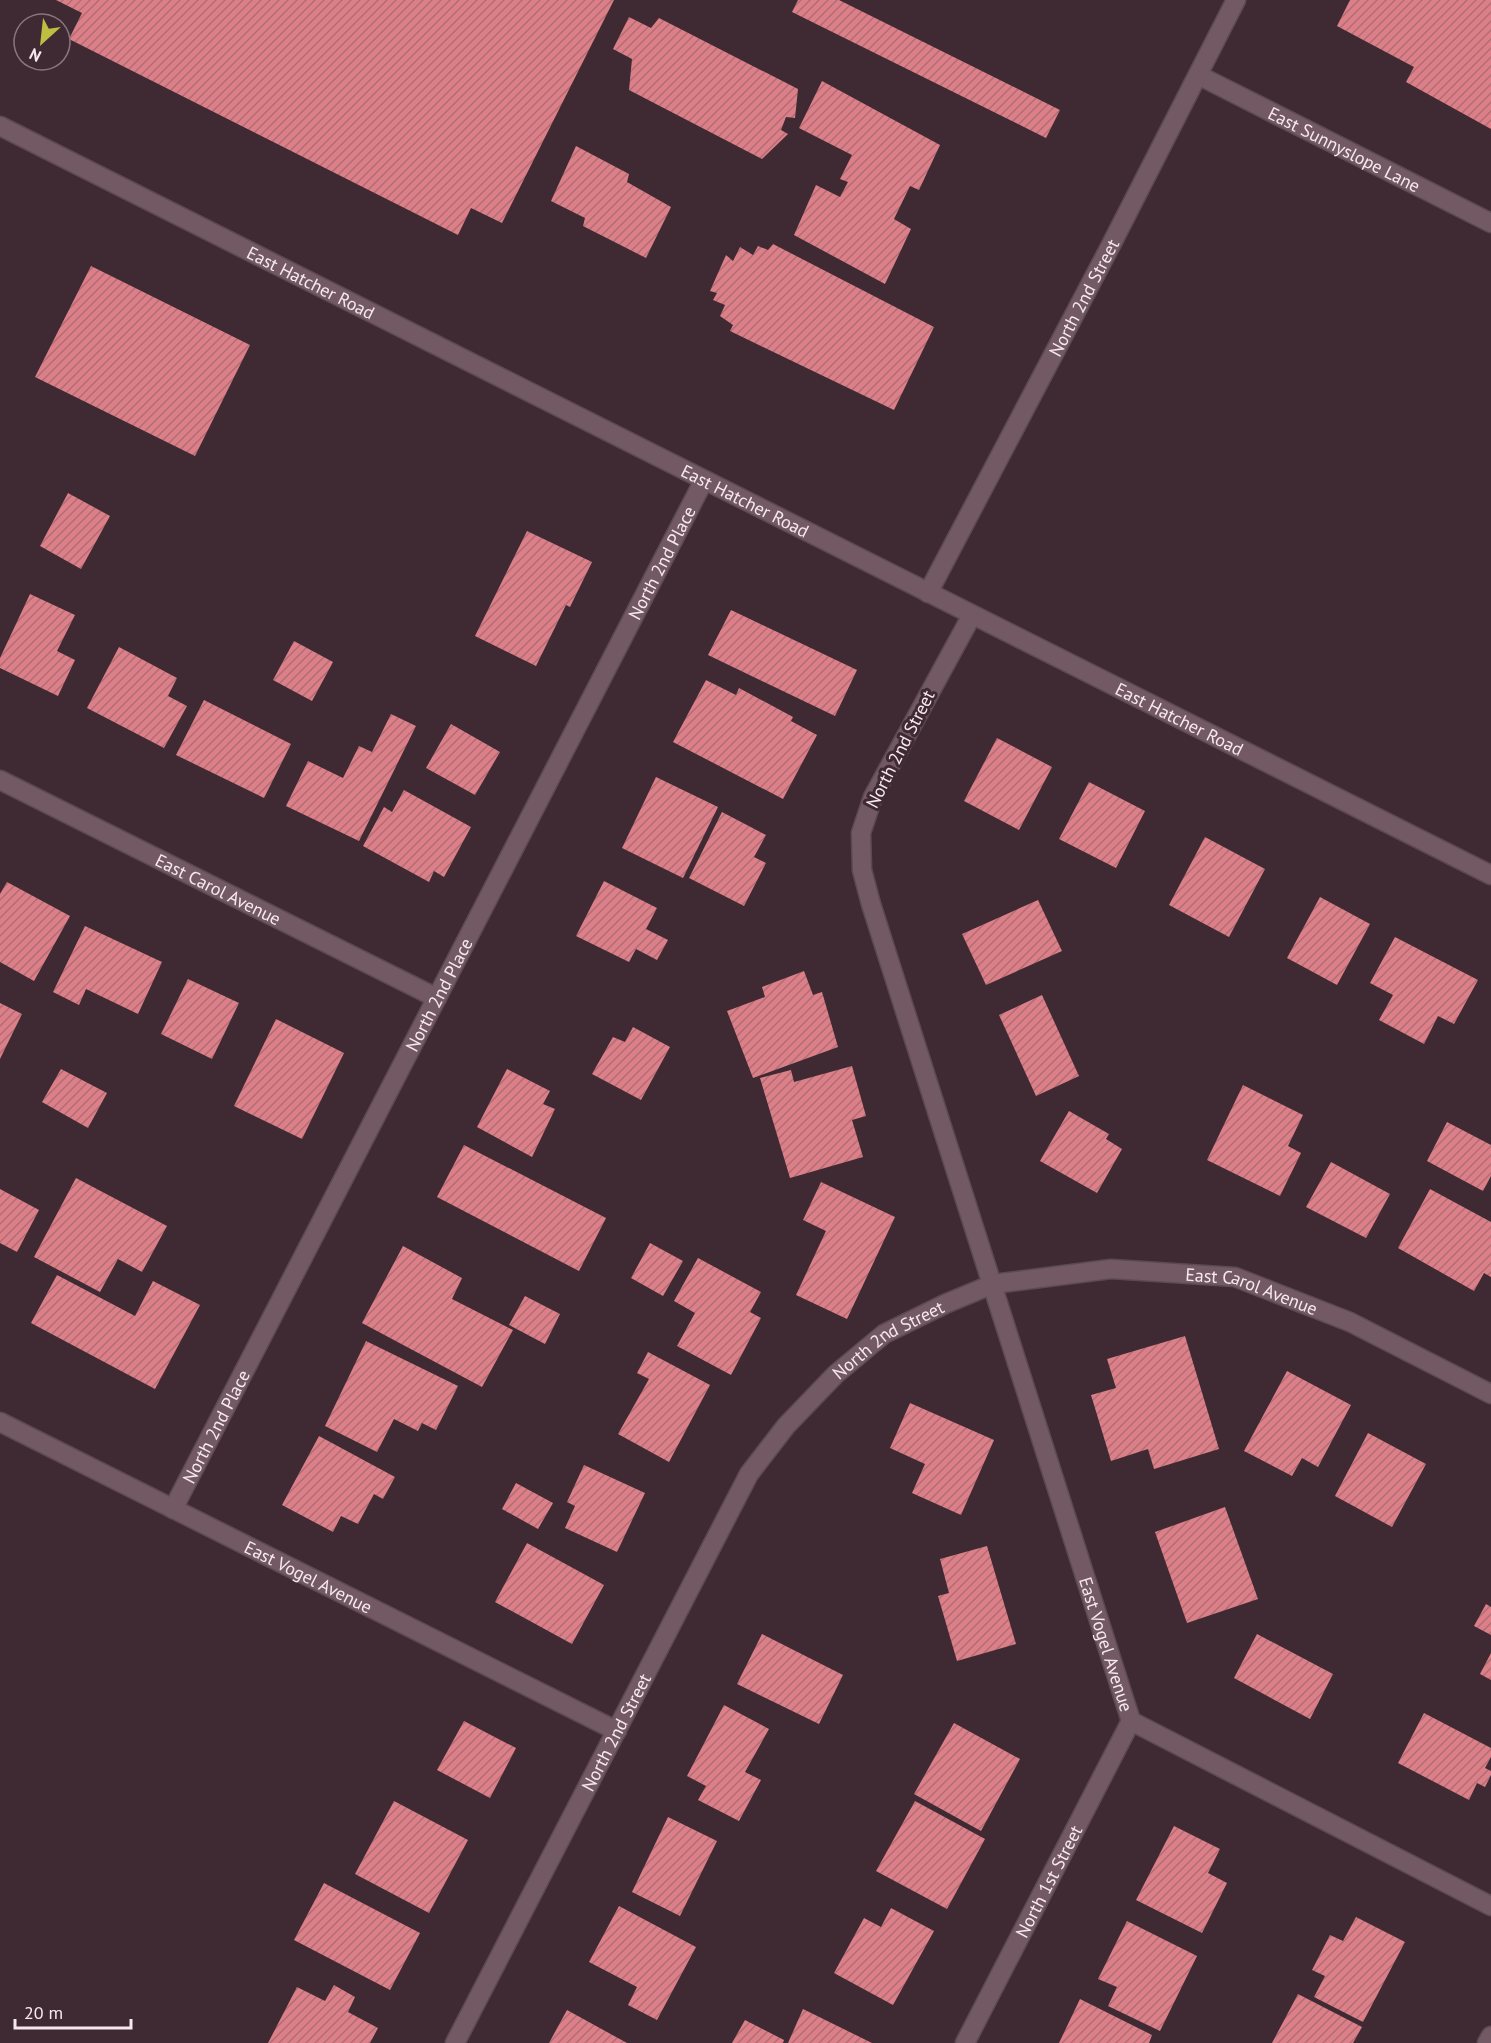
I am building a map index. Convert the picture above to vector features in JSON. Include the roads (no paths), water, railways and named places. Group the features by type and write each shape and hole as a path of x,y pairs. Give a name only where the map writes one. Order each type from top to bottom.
{"street":[{"name":"North 2nd Street","path":"928,593 1236,0"},
{"name":"East Sunnyslope Lane","path":"1198,75 1491,223"},
{"name":"East Hatcher Road","path":"0,126 1491,875"},
{"name":"North 2nd Place","path":"173,1509 705,480"},
{"name":"North 2nd Street","path":"455,2043 749,1474 786,1426 836,1374 884,1334 945,1304 993,1284 862,870 861,833 873,797 972,615"},
{"name":"East Carol Avenue","path":"0,780 437,998"},
{"name":"East Carol Avenue","path":"993,1284 1111,1269 1235,1277 1350,1322 1491,1394"},
{"name":"East Vogel Avenue","path":"993,1284 1131,1721 1491,1906"},
{"name":"East Vogel Avenue","path":"0,1422 617,1731"},
{"name":"North 1st Street","path":"965,2043 1131,1721"},
{"path":"1488,2043 1491,2036"}]}
